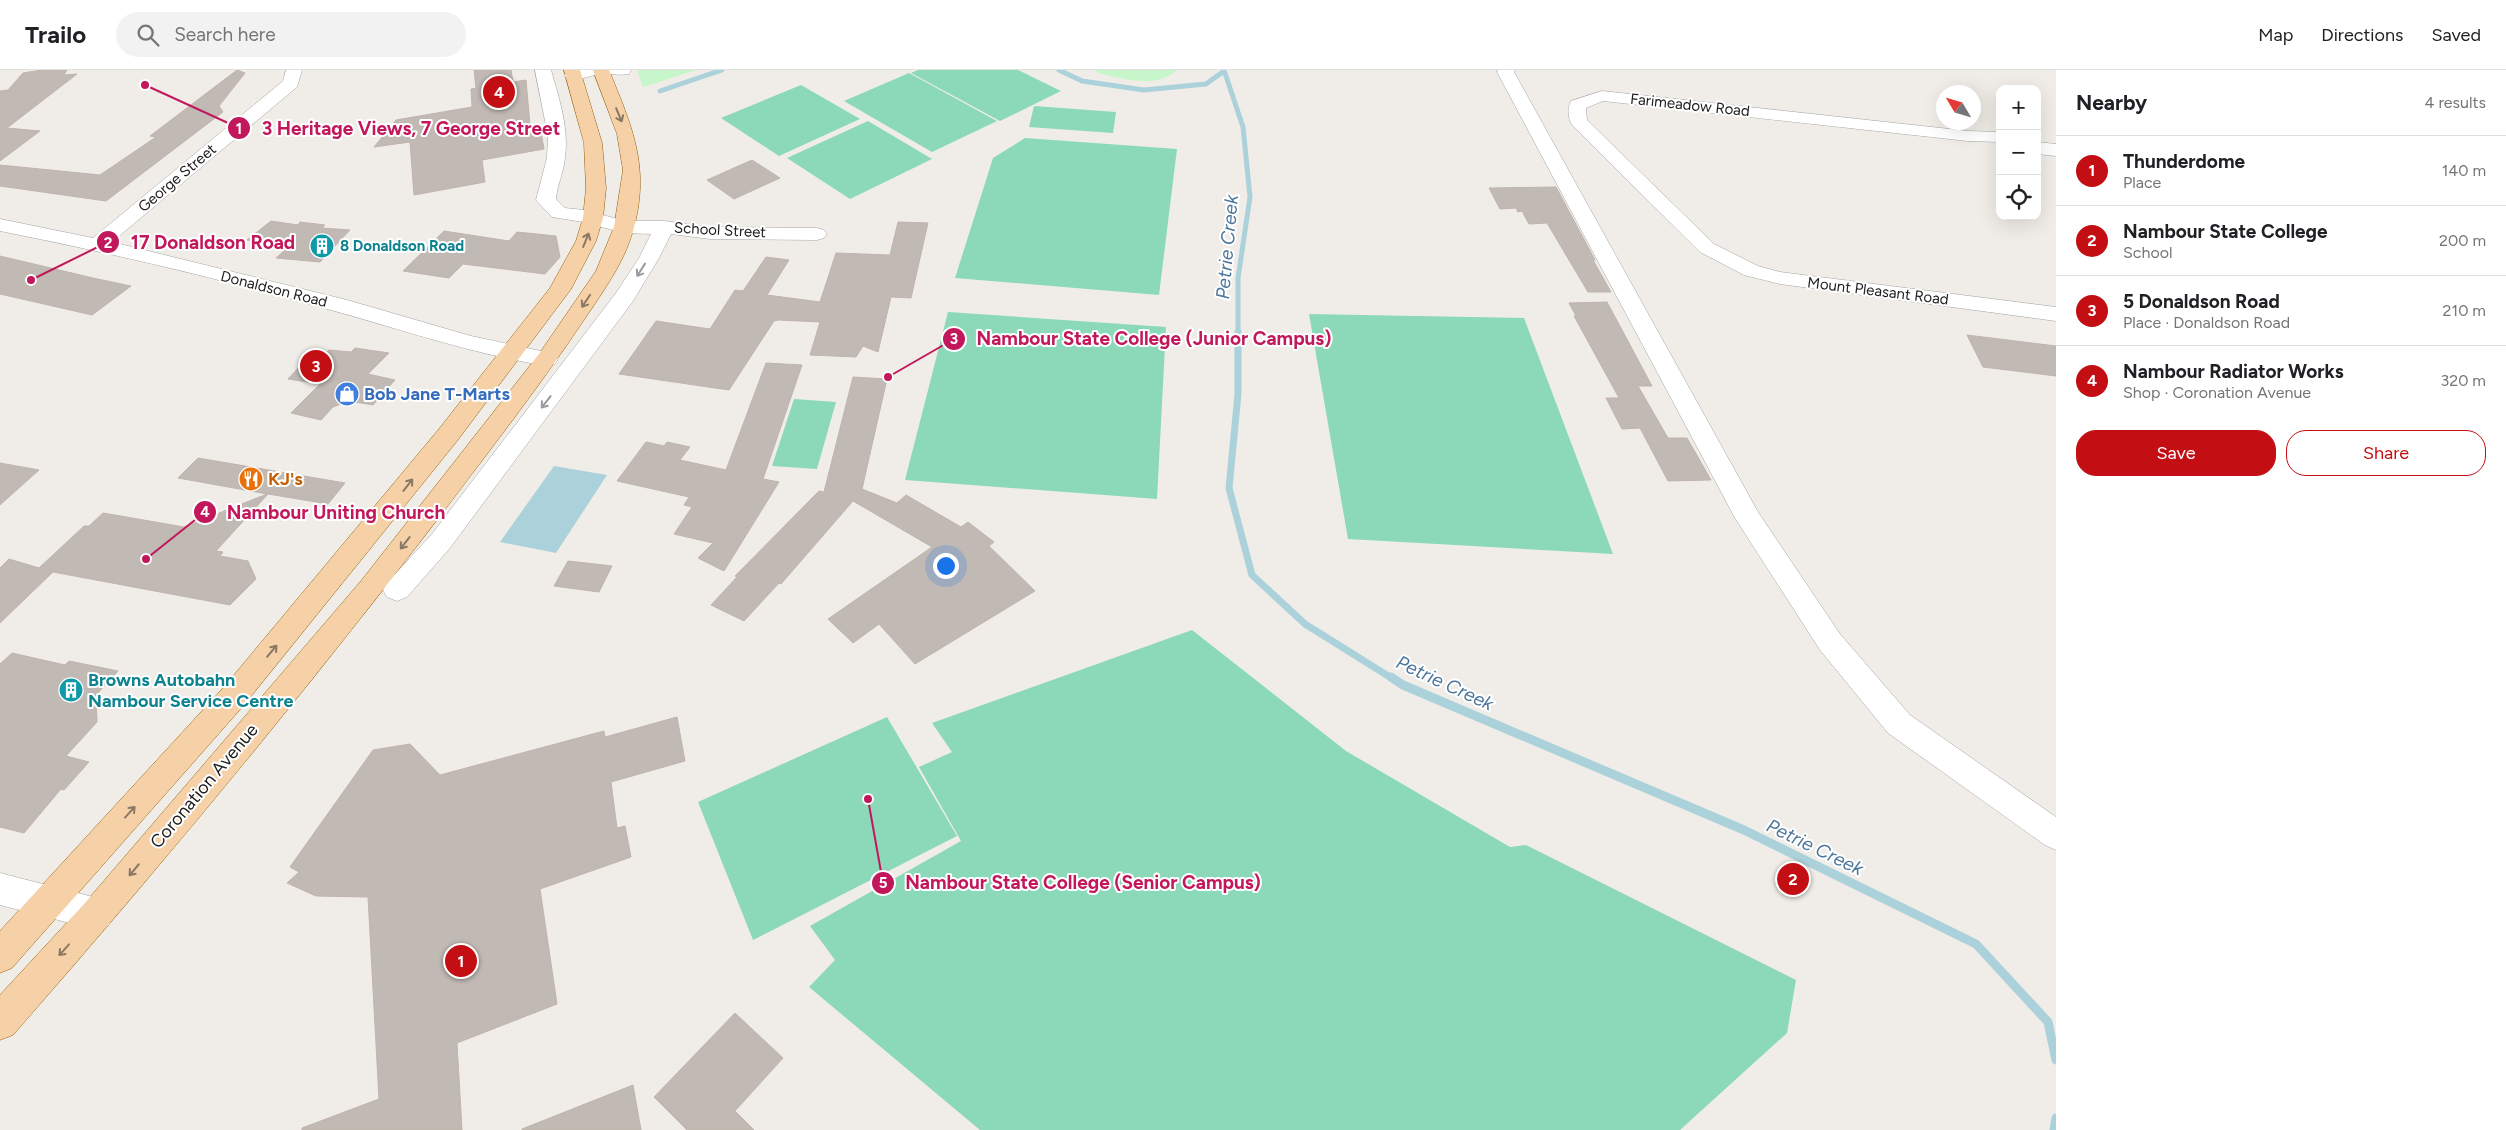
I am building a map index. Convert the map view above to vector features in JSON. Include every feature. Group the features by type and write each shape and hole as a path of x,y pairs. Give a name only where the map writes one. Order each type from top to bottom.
{"main road":[{"name":"Coronation Avenue","path":"0,1022 97,914 371,588 547,360 606,272 624,227 632,170 626,134 599,70"},
{"name":"Coronation Avenue","path":"0,956 234,696 361,544 512,354 560,289 586,241 593,218 596,188 593,143 572,72"}],"street":[{"name":"George Street","path":"98,244 292,83 294,70"},
{"path":"543,70 558,128 556,160 547,188 546,200 559,213 593,218 624,227"},
{"path":"572,72 599,70"},
{"path":"607,70 623,70"},
{"path":"1507,70 1506,72 1748,518 1830,642 1898,724 2056,835"},
{"name":"Farimeadow Road","path":"1706,248 1578,120 1577,105 1602,96 1968,136 1996,137"},
{"path":"1968,136 1996,141"},
{"path":"2041,140 2056,142"},
{"path":"2041,148 2056,150"},
{"name":"Donaldson Road","path":"0,225 98,244 341,306 445,338 512,354 547,360"},
{"name":"School Street","path":"624,227 664,227 710,233 817,234"},
{"path":"397,590 441,541 625,296 649,258 664,227"},
{"name":"Mount Pleasant Road","path":"1706,248 1751,271 1780,278 2056,314"},
{"path":"0,889 97,914"}],"green space":[{"path":"637,70 697,70 643,87"},
{"path":"918,70 1018,70 1061,91 1000,121 911,73"},
{"path":"1094,70 1177,70 1169,76 1160,79 1139,81 1118,78 1098,73"},
{"path":"909,73 997,121 932,152 844,101"},
{"path":"801,85 860,119 779,156 721,118"},
{"path":"1034,106 1116,112 1113,133 1029,127"},
{"path":"868,121 932,159 850,199 787,158"},
{"path":"1025,138 1177,149 1159,295 955,278 993,158"},
{"path":"948,312 1166,327 1157,499 905,480"},
{"path":"1309,314 1524,318 1613,554 1348,539"},
{"path":"794,399 836,402 817,469 772,466"},
{"path":"1192,630 1346,751 1510,847 1526,845 1796,980 1787,1033 1680,1130 980,1130 809,987 835,960 810,926 961,841 919,767 952,752 932,723"},
{"path":"887,717 957,836 753,940 698,802"}],"water":[{"path":"554,466 607,475 556,553 500,542"}],"building":[{"path":"42,70 67,70 64,75 77,74 7,128 40,131 0,161 0,91 8,90 23,73"},
{"path":"237,70 245,73 219,106 223,112 106,201 0,186 0,165 100,175 156,137 150,136"},
{"path":"474,70 511,70 513,82 526,80 530,125 540,126 544,149 482,160 485,182 414,195 410,142 374,147 396,120 472,107 471,89 476,88"},
{"path":"752,160 780,178 734,199 707,180"},
{"path":"1556,187 1611,292 1588,292 1547,223 1529,224 1522,211 1518,212 1516,208 1500,209 1489,188"},
{"path":"271,221 298,225 300,222 325,225 322,228 350,230 320,262 276,258 285,250 273,248 277,245 247,240"},
{"path":"898,222 928,223 911,298 891,297 878,352 863,346 856,357 810,355 820,322 779,320 774,321 729,390 619,374 656,321 710,329 735,290 743,291 766,257 789,260 767,295 820,302 836,253 890,255"},
{"path":"444,231 509,241 517,232 556,236 560,257 545,274 463,264 449,278 403,271"},
{"path":"0,256 131,286 92,315 0,294"},
{"path":"1607,302 1652,386 1638,386 1668,438 1687,438 1711,480 1668,481 1640,428 1622,429 1606,398 1619,398 1574,316 1576,316 1569,303"},
{"path":"1967,335 2056,346 2056,376 1983,367"},
{"name":"Bob Jane T-Marts","path":"355,348 389,353 368,374 395,380 373,405 349,401 333,407 321,420 291,413 320,384 288,379 313,352 325,354 329,350 351,352"},
{"path":"766,363 802,365 763,479 779,482 724,571 698,558 713,543 674,534 692,507 684,505 689,497 617,481 646,442 664,446 667,442 690,447 680,460 726,470"},
{"path":"853,377 887,379 862,489 897,503 906,495 961,527 968,522 994,542 989,546 1035,591 915,664 879,624 853,643 828,619 932,547 853,501 781,584 779,583 744,621 711,605 737,577 735,576 819,491 824,492"},
{"path":"198,458 345,483 328,504 268,494 216,551 223,552 220,556 248,561 256,579 230,605 53,572 0,623 0,568 9,559 39,568 84,526 89,526 103,513 184,527 267,494 178,478"},
{"path":"0,463 39,470 0,505"},
{"path":"568,561 612,566 599,592 554,586"},
{"path":"12,653 65,665 69,661 118,671 96,695 97,722 66,756 89,762 64,790 61,789 24,833 0,827 0,664"},
{"path":"677,717 685,761 611,782 617,828 625,826 631,857 540,889 557,1004 457,1043 462,1130 302,1130 302,1128 379,1099 368,897 316,896 287,883 299,872 290,867 373,750 410,744 440,775 604,731 605,737"},
{"path":"735,1013 783,1058 735,1111 754,1130 687,1130 654,1097"},
{"path":"633,1085 641,1130 522,1130 522,1129"}],"waterway":[{"path":"660,91 722,70"},
{"path":"1059,70 1082,81 1144,90 1206,84 1224,71"},
{"name":"Petrie Creek","path":"1224,70 1243,127 1250,197 1238,278 1238,394 1229,488 1252,575 1305,624 1393,679"},
{"name":"Petrie Creek","path":"1391,677 1403,685 1744,830 1976,944 2048,1022 2056,1060"},
{"name":"Petrie Creek","path":"2054,1130 2056,1118"}],"place":[{"name":"3 Heritage Views, 7 George Street","path":"145,85"},
{"name":"Nambour Radiator Works","path":"499,92"},
{"name":"8 Donaldson Road","path":"322,246"},
{"name":"17 Donaldson Road","path":"31,280"},
{"name":"5 Donaldson Road","path":"316,366"},
{"name":"Nambour State College (Junior Campus)","path":"888,377"},
{"name":"Bob Jane T-Marts","path":"347,394"},
{"name":"KJ's","path":"251,479"},
{"name":"Nambour Uniting Church","path":"146,559"},
{"name":"Browns Autobahn Nambour Service Centre","path":"71,690"},
{"name":"Nambour State College (Senior Campus)","path":"868,799"},
{"name":"Nambour State College","path":"1793,879"},
{"name":"Thunderdome","path":"461,961"}]}
